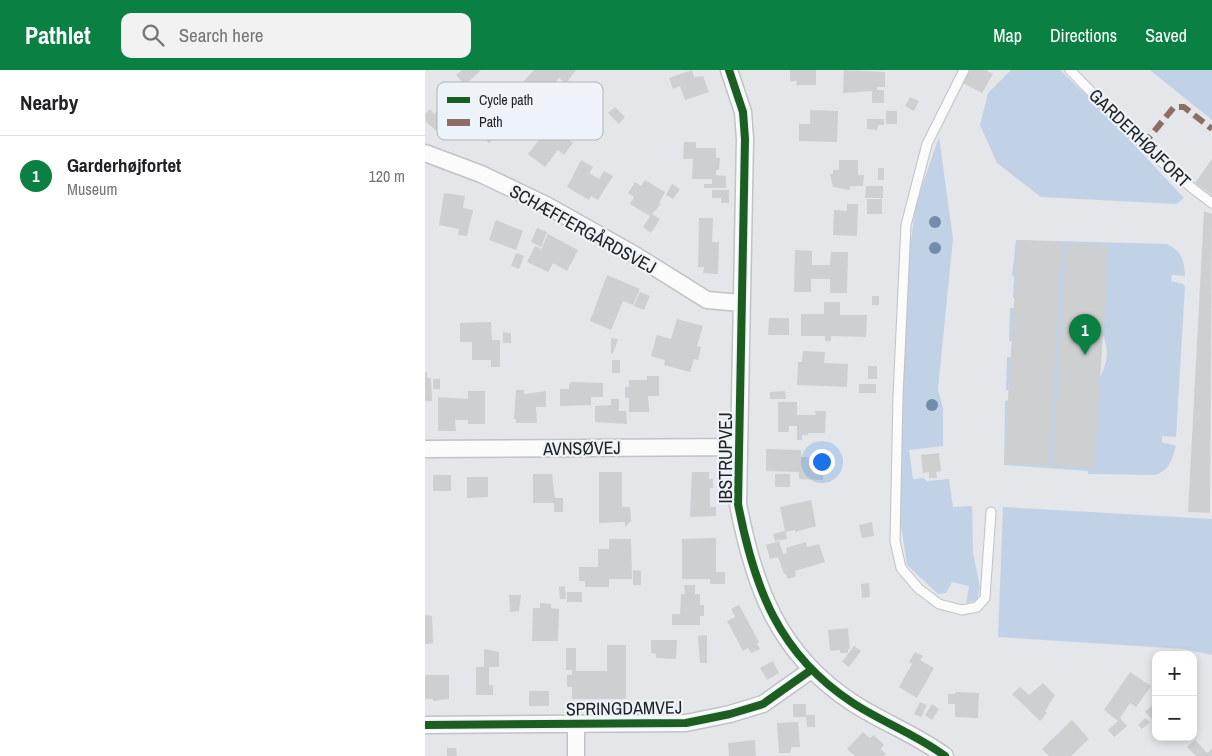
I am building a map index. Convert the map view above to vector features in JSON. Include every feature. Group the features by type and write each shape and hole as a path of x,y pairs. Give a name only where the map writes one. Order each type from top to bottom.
{"street":[{"name":"IBSTRUPVEJ","path":"729,70 743,112 745,139 739,504 746,547 759,589 779,629 811,670 852,702 945,756"},
{"name":"SCHÆFFERGÅRDSVEJ","path":"425,153 481,174 546,205 635,255 707,300 741,302"},
{"name":"AVNSØVEJ","path":"425,449 739,447"},
{"name":"SPRINGDAMVEJ","path":"425,725 686,723 730,714 763,704 811,670"},
{"path":"576,724 576,756"}],"lane":[{"path":"964,70 927,144 906,225 898,396 895,541 901,568 918,588 939,604 962,610 977,607 985,598 991,512"},
{"name":"GARDERHØJFORT","path":"1070,70 1143,145 1185,183 1212,203"}],"shaded area":[{"path":"1011,70 1060,70 1098,106 1184,198 1176,204 1041,197 997,163 980,125 988,93"},
{"path":"1150,70 1212,70 1212,120"},
{"path":"939,137 953,239 938,389 943,408 943,446 909,450 913,479 923,478 927,481 949,479 953,507 972,506 973,553 980,587 977,600 966,603 969,586 952,582 946,593 938,594 907,565 899,513 898,454 908,263 916,203"},
{"path":"1016,240 1167,244 1179,253 1183,261 1185,276 1172,275 1171,281 1183,284 1185,287 1176,437 1162,436 1162,442 1176,446 1172,460 1164,470 1155,475 1088,474 1088,471 1004,465 1005,401 1010,400 1011,391 1006,390 1007,357 1013,357 1015,341 1009,341 1010,308 1015,308 1016,298 1013,298 1014,277 1012,275","holes":["1096,320 1107,348 1107,356 1102,372 1092,391"]},
{"path":"1003,507 1212,519 1212,655 1184,649 998,637"}],"building":[{"path":"462,70 481,70 468,82 462,82 456,75"},
{"path":"534,70 576,70 567,82 564,82 559,78 556,82 523,82"},
{"path":"692,70 694,77 703,76 709,92 685,100 680,86 673,89 669,78"},
{"path":"790,70 816,70 816,85 796,85 797,81 790,81"},
{"path":"844,70 885,72 885,87 877,87 877,90 884,90 884,103 872,103 872,91 843,93"},
{"path":"970,70 986,70 993,74 982,93 963,83"},
{"path":"910,97 919,101 914,111 905,106"},
{"path":"615,107 625,117 619,124 608,113"},
{"path":"430,109 434,114 437,111 437,131 426,122 425,114"},
{"path":"810,110 838,111 837,142 799,141 799,124 810,124"},
{"path":"886,111 897,111 897,124 886,124"},
{"path":"867,119 884,119 884,125 878,125 877,130 867,129"},
{"path":"539,140 569,140 573,143 564,155 558,150 545,167 528,154"},
{"path":"684,142 696,142 696,148 716,148 716,158 720,158 719,170 716,170 716,175 726,176 726,188 704,188 704,184 712,184 712,179 692,179 693,159 683,159"},
{"path":"1212,159 1212,195 1195,183"},
{"path":"581,160 593,167 589,173 599,179 604,171 613,176 598,200 591,196 589,200 567,187"},
{"path":"839,160 858,160 858,175 864,175 863,186 850,186 850,190 833,187 830,174 833,174 833,170 839,170"},
{"path":"878,168 884,168 884,180 878,180"},
{"path":"645,180 665,192 659,203 661,204 652,214 660,219 651,233 643,227 650,216 630,204 634,197 628,193 635,182 641,186"},
{"path":"672,184 680,189 673,199 666,195"},
{"path":"866,186 883,186 883,198 865,198"},
{"path":"712,190 729,190 729,203 721,203 721,198 712,198"},
{"path":"444,193 465,196 463,208 473,210 467,236 458,235 459,229 439,225"},
{"path":"867,199 882,199 882,214 867,214"},
{"path":"847,204 858,204 857,236 833,235 834,210 847,211"},
{"path":"1204,211 1212,214 1210,513 1188,512"},
{"path":"699,218 713,218 712,242 719,242 718,274 703,273 704,267 698,267"},
{"path":"496,220 523,231 516,250 489,240"},
{"path":"537,228 547,232 541,247 531,242"},
{"path":"548,234 578,250 567,271 553,263 548,272 527,262 535,246 540,248 540,251"},
{"path":"1018,240 1062,242 1049,466 1004,463"},
{"path":"1067,243 1109,246 1094,468 1052,465"},
{"path":"795,250 812,251 812,265 830,265 831,252 848,252 847,293 830,293 830,279 811,279 811,292 794,292"},
{"path":"516,253 524,256 519,269 511,266"},
{"path":"607,275 640,289 633,305 623,301 611,330 590,321"},
{"path":"640,292 650,296 644,310 634,306"},
{"path":"872,296 879,296 879,305 872,305"},
{"path":"824,302 840,302 840,315 867,315 866,337 831,336 831,341 825,341 825,336 801,336 801,314 824,314"},
{"path":"769,318 789,318 789,335 768,335"},
{"path":"677,319 703,326 697,346 701,347 698,360 694,359 690,372 664,365 665,360 651,356 657,335 671,339"},
{"path":"491,322 492,340 500,340 500,367 491,367 491,360 472,360 472,342 460,342 460,323"},
{"path":"503,332 511,333 511,343 503,343"},
{"path":"611,338 618,339 611,354"},
{"path":"803,351 825,352 824,363 848,364 847,387 797,385 798,362 802,362"},
{"path":"612,360 620,360 620,373 612,373"},
{"path":"868,366 877,366 877,379 868,379"},
{"path":"425,372 427,372 427,378 431,378 432,401 425,401"},
{"path":"647,376 659,376 659,396 648,396 649,412 629,412 629,398 625,398 625,387 629,387 629,380 647,380"},
{"path":"433,379 440,379 440,389 433,389"},
{"path":"572,382 603,383 603,397 591,397 591,405 560,406 560,389 569,389 569,384"},
{"path":"859,384 876,384 876,393 859,393"},
{"path":"516,390 524,390 524,394 546,391 546,407 536,407 537,423 516,423 516,419 514,419"},
{"path":"468,391 485,391 485,424 468,424 468,420 455,420 456,431 438,431 438,397 468,399"},
{"path":"785,391 786,399 770,399 770,392"},
{"path":"611,399 619,399 619,411 626,411 627,424 595,422 595,406 611,405"},
{"path":"778,402 797,402 797,415 816,415 815,411 826,411 825,433 808,433 808,435 802,435 802,440 797,440 797,426 789,426 789,432 778,432"},
{"path":"766,449 801,450 801,457 824,458 823,480 799,479 799,472 766,471"},
{"path":"939,453 941,471 936,472 937,478 929,478 929,472 923,473 921,455"},
{"path":"599,472 622,472 622,507 630,507 631,521 625,527 625,522 599,523"},
{"path":"692,472 709,472 709,479 713,479 713,488 710,488 710,507 716,507 716,516 690,517"},
{"path":"533,474 552,474 555,498 563,498 563,512 554,512 554,503 533,503"},
{"path":"775,474 790,474 790,487 775,487"},
{"path":"433,475 451,475 451,491 433,491"},
{"path":"467,477 488,477 488,497 467,498"},
{"path":"811,500 816,526 795,532 795,530 786,532 787,539 775,541 773,534 785,531 780,507"},
{"path":"872,522 874,536 862,538 859,525"},
{"path":"716,538 716,572 725,572 725,584 710,584 710,579 682,579 682,539"},
{"path":"609,539 631,539 632,579 609,579 609,587 585,587 585,581 579,581 579,567 598,567 598,549 609,549"},
{"path":"779,541 783,554 787,553 786,548 806,542 807,547 819,544 825,562 795,571 796,576 788,579 786,574 784,574 778,557 770,559 766,545"},
{"path":"633,570 641,571 641,585 633,585"},
{"path":"869,583 870,597 862,598 861,584"},
{"path":"684,585 695,585 695,594 700,594 700,605 704,605 704,616 700,616 700,625 672,625 672,614 680,614 681,594 685,594"},
{"path":"565,586 566,599 560,599 559,587"},
{"path":"567,592 582,592 582,602 567,602"},
{"path":"509,595 521,595 519,611 510,612"},
{"path":"540,603 551,604 551,608 559,609 558,641 532,641 533,608 540,608"},
{"path":"739,605 759,642 757,644 760,649 751,653 748,648 743,651 727,621 735,617 731,609"},
{"path":"425,615 432,616 433,643 428,644 425,644"},
{"path":"848,628 850,649 848,649 848,653 840,653 840,650 830,651 828,630"},
{"path":"707,635 707,663 700,663 698,636"},
{"path":"651,640 677,640 676,659 656,658 656,654 651,653"},
{"path":"607,645 626,645 626,699 572,699 572,687 567,687 567,675 572,675 572,670 566,670 566,648 576,648 576,671 607,671"},
{"path":"854,646 861,651 849,667 842,662"},
{"path":"484,649 499,652 499,667 489,667 489,685 493,685 493,695 476,695 476,667 484,667"},
{"path":"915,652 923,656 920,660 934,668 917,698 899,687 912,664 909,662"},
{"path":"773,661 779,673 767,680 760,668"},
{"path":"1130,672 1151,686 1136,707 1130,703 1120,718 1127,726 1114,737 1108,730 1118,721 1104,710"},
{"path":"425,675 449,675 449,699 433,701 433,699 425,699"},
{"path":"1043,683 1055,695 1045,711 1047,713 1040,721 1012,694 1020,687 1029,695"},
{"path":"529,691 549,691 549,706 529,706"},
{"path":"956,692 979,693 978,718 955,717 955,704 948,704 948,694 955,694"},
{"path":"920,702 927,705 921,717 914,714"},
{"path":"793,704 806,704 806,715 815,715 815,727 807,727 806,717 793,717"},
{"path":"932,704 939,709 932,720 925,715"},
{"path":"1152,706 1152,719 1145,712"},
{"path":"1145,718 1150,722 1142,729 1138,725"},
{"path":"1072,720 1089,739 1071,756 1049,756 1042,749"},
{"path":"798,722 800,747 792,747 790,753 779,753 777,723"},
{"path":"863,732 870,738 874,735 884,745 881,749 886,754 883,756 855,756 847,749"},
{"path":"755,740 756,756 729,756 728,743"},
{"path":"1196,741 1207,753 1212,749 1212,756 1196,756 1187,747"},
{"path":"447,748 456,748 457,756 447,756"}],"marked path":[{"path":"1143,145 1174,107 1184,107 1212,129"}],"cycle path":[{"path":"729,70 743,112 745,139 738,504 752,563 773,616 788,640 806,663 827,684 853,703 945,756"},
{"path":"425,725 686,723 730,714 763,704 811,670"}],"place":[{"name":"Garderhøjfortet","path":"1085,355"}]}
